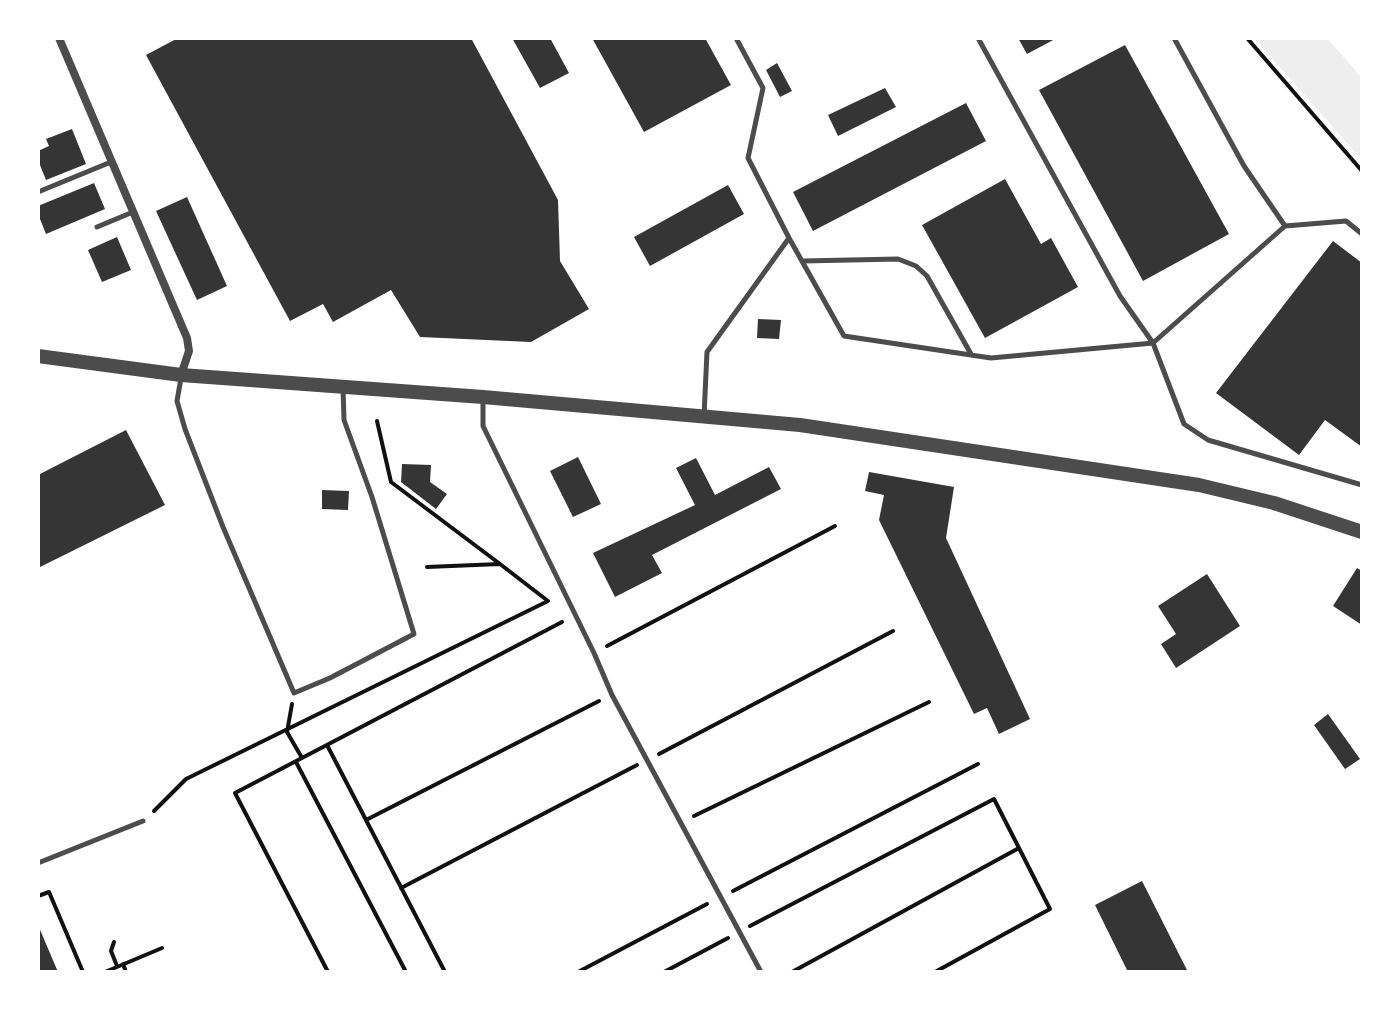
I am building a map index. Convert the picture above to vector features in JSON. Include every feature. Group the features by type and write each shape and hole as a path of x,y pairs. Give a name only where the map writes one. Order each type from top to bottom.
{"street":[{"path":"59,38 187,338 189,351 181,375"},
{"path":"38,356 181,375 800,425 1199,485 1274,503 1362,532"}],"lane":[{"path":"736,38 763,88 748,158 844,336 991,358 1153,343 1285,226 1346,221 1362,234"},
{"path":"978,38 1120,296 1153,343 1184,424 1208,440 1362,485"},
{"path":"1174,38 1244,166 1285,226"},
{"path":"38,192 113,161"},
{"path":"97,227 134,211"},
{"path":"704,417 707,352 789,238"},
{"path":"802,261 898,259 916,266 927,276 971,355"},
{"path":"181,375 177,401 185,429 294,693 330,678 414,634 372,497 344,420 343,387"},
{"path":"483,397 483,426 612,695 761,972"},
{"path":"38,863 143,821"}],"path":[{"path":"1247,38 1362,171"},
{"path":"143,821 186,779 548,601 391,482 377,421"},
{"path":"594,653 835,526"},
{"path":"427,567 500,564"},
{"path":"328,972 235,793 575,616"},
{"path":"401,888 893,631"},
{"path":"294,693 287,732 302,758"},
{"path":"366,820 612,695"},
{"path":"681,822 929,702"},
{"path":"327,745 445,972"},
{"path":"296,762 406,972"},
{"path":"578,972 978,764"},
{"path":"664,972 994,799 1050,909 935,972"},
{"path":"792,972 1019,848"},
{"path":"38,896 49,892 83,972"},
{"path":"114,942 111,951 126,972"},
{"path":"105,972 162,948"}],"shaded area":[{"path":"1254,38 1327,38 1362,78 1362,160"}],"building":[{"path":"178,38 471,38 558,200 560,261 589,309 531,342 420,337 391,290 333,322 323,304 290,321 146,55"},
{"path":"512,38 550,38 569,73 540,88"},
{"path":"592,38 705,38 731,85 644,132"},
{"path":"1018,38 1057,38 1027,54"},
{"path":"1125,45 1229,234 1143,281 1039,90"},
{"path":"777,63 792,91 780,97 766,70"},
{"path":"885,88 896,107 838,136 828,115"},
{"path":"966,103 986,141 813,231 793,192"},
{"path":"72,129 86,164 46,180 38,151 49,146 46,139"},
{"path":"1005,179 1041,244 1051,238 1078,287 985,338 922,225"},
{"path":"94,183 105,209 46,234 38,206"},
{"path":"728,185 744,214 650,266 634,237"},
{"path":"187,197 227,286 197,300 156,211"},
{"path":"117,237 131,270 102,282 88,250"},
{"path":"1333,241 1362,263 1362,447 1325,420 1299,455 1216,393"},
{"path":"758,319 781,320 779,339 757,338"},
{"path":"126,430 165,505 38,568 38,475"},
{"path":"578,457 601,504 573,517 550,471"},
{"path":"696,458 715,495 769,467 781,489 652,555 662,573 615,597 593,553 695,505 676,468"},
{"path":"402,464 431,465 430,482 447,494 436,509 401,482"},
{"path":"869,472 954,487 946,538 1030,719 999,734 987,708 974,714 879,520 884,495 865,491"},
{"path":"322,490 349,491 348,510 322,509"},
{"path":"1357,568 1362,571 1362,625 1333,606"},
{"path":"1207,574 1240,626 1176,668 1161,644 1176,634 1158,606"},
{"path":"1328,714 1360,759 1345,769 1314,725"},
{"path":"1142,881 1188,972 1128,972 1095,905"},
{"path":"38,925 58,972 38,972"}]}
